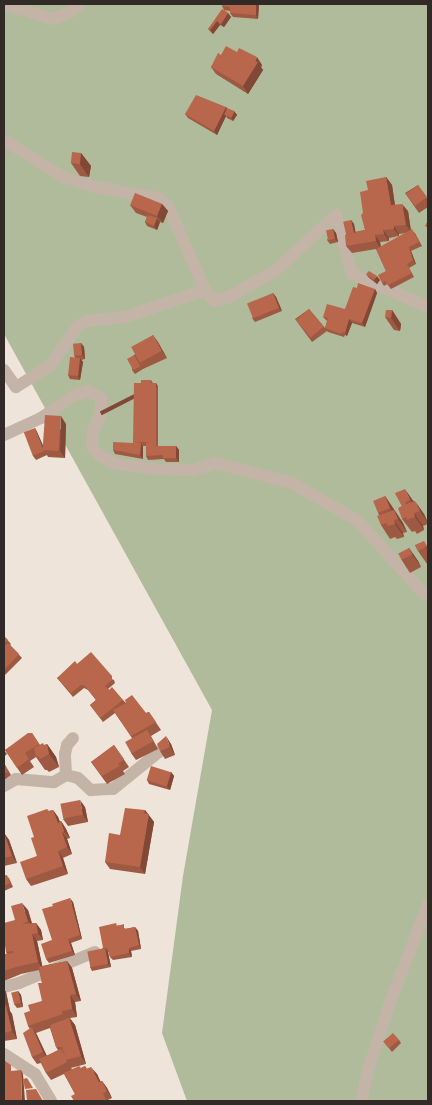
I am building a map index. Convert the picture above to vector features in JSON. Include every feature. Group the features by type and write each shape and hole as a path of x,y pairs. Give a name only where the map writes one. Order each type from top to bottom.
{"street":[{"path":"4,4 53,18 70,12 80,4"},
{"path":"4,140 63,177 96,187 158,198 168,206 205,290 214,301 229,297 267,275 336,215 352,274 428,307"},
{"path":"4,370 16,387 50,366 78,326 86,322 125,317 205,290"},
{"path":"4,435 41,418 74,396 88,391 101,398 101,413 93,431 92,446 100,456 116,464 158,468 193,470 216,463 292,483 358,521 427,595"},
{"path":"66,775 65,754 73,738"},
{"path":"4,786 16,779 54,782 66,775 78,778 91,790 112,790 160,751"},
{"path":"361,1101 368,1070 391,1000 428,904"},
{"path":"4,987 19,983 95,952"},
{"path":"4,1054 35,1074 51,1101"}],"green space":[{"path":"4,4 428,4 428,1101 187,1101 162,1033 183,876 212,710 4,334"}],"building":[{"path":"222,4 256,4 256,15 230,13 230,7 222,6"},
{"path":"222,9 228,13 221,24 217,21 210,30 208,29"},
{"path":"226,46 237,52 239,48 257,57 255,61 258,62 243,86 211,67 218,53 221,55"},
{"path":"196,95 226,107 214,131 185,114"},
{"path":"227,108 234,111 232,118 224,114"},
{"path":"72,152 81,153 80,164 71,163"},
{"path":"386,177 391,205 402,204 406,225 394,226 394,229 383,230 384,234 375,235 376,241 346,246 345,235 365,230 361,215 363,213 360,192 368,190 366,181"},
{"path":"418,185 427,197 415,206 406,194"},
{"path":"135,193 162,204 157,216 130,205"},
{"path":"148,215 157,218 154,226 145,222"},
{"path":"351,220 354,233 346,234 343,222"},
{"path":"333,229 335,239 328,240 326,230"},
{"path":"412,229 419,242 409,247 413,260 407,264 412,273 388,285 385,281 382,283 378,275 386,271 376,249"},
{"path":"369,271 377,276 374,280 366,274"},
{"path":"358,283 375,289 362,323 349,319 345,333 342,332 341,334 325,328 328,318 323,317 327,304 345,309 353,287 357,288"},
{"path":"273,293 279,308 253,318 247,303"},
{"path":"309,309 324,327 311,338 296,320"},
{"path":"386,310 392,310 391,318 385,317"},
{"path":"153,335 162,351 140,363 131,347"},
{"path":"81,343 82,355 74,356 73,344"},
{"path":"134,355 140,366 133,370 127,359"},
{"path":"70,357 80,358 78,376 68,375"},
{"path":"141,380 151,380 151,383 156,383 156,446 176,446 176,458 163,458 163,455 146,456 146,443 149,442 136,442 141,443 140,455 113,450 113,442 133,443 134,383 141,383"},
{"path":"45,415 61,416 59,451 43,450"},
{"path":"35,428 44,451 33,456 24,432"},
{"path":"405,489 410,500 406,504 415,501 420,511 414,513 415,517 407,520 406,517 402,519 398,508 402,506 395,493"},
{"path":"385,496 390,508 378,513 373,501"},
{"path":"394,510 398,519 394,520 395,524 388,526 386,523 381,525 377,516"},
{"path":"424,541 427,546 418,551 415,545"},
{"path":"409,548 412,554 401,560 398,553"},
{"path":"4,636 8,640 4,644"},
{"path":"8,643 19,654 4,670 4,646"},
{"path":"91,652 112,676 112,680 105,686 109,690 112,687 123,700 100,718 90,705 96,700 85,686 81,685 71,693 57,678 75,661 77,664"},
{"path":"132,695 156,722 131,736 113,710 126,703 125,700"},
{"path":"147,730 153,741 131,753 125,742"},
{"path":"28,733 32,733 39,744 25,753 29,759 17,768 5,750"},
{"path":"166,736 170,747 160,751 157,744"},
{"path":"43,743 44,745 47,744 49,754 40,759 38,756 36,757 34,748"},
{"path":"114,745 124,759 118,764 120,766 102,776 91,762"},
{"path":"4,763 8,772 4,774"},
{"path":"151,766 171,772 167,786 147,780"},
{"path":"80,800 83,815 63,819 60,804"},
{"path":"125,808 145,810 144,813 149,814 140,867 105,862 109,833 120,835"},
{"path":"47,809 49,811 53,810 58,823 61,821 64,831 62,832 67,847 58,851 63,866 26,879 20,862 37,856 31,838 34,837 27,816"},
{"path":"4,833 12,856 4,858"},
{"path":"7,875 10,883 4,886 4,876"},
{"path":"70,898 80,935 68,939 72,951 46,959 41,944 52,940 42,909"},
{"path":"22,903 28,921 22,924 36,923 38,933 32,934 38,962 4,971 4,954 13,953 13,951 6,952 4,923 15,920 11,906"},
{"path":"116,923 117,926 124,924 124,929 135,927 139,945 129,948 129,953 110,957 107,948 103,948 99,927"},
{"path":"105,948 108,964 90,967 87,951"},
{"path":"67,961 76,994 70,995 72,1009 62,1011 63,1014 28,1026 24,1013 30,1011 28,1005 42,1001 38,983 42,983 39,967"},
{"path":"18,991 21,1003 14,1004 11,993"},
{"path":"6,1006 12,1031 4,1033 4,1007"},
{"path":"69,1018 81,1056 66,1060 67,1062 46,1073 39,1059 61,1049 65,1056 62,1047 56,1047 50,1025"},
{"path":"32,1027 43,1052 32,1057 23,1033"},
{"path":"393,1033 399,1040 389,1048 383,1042"},
{"path":"4,1061 11,1065 11,1071 21,1070 22,1101 5,1101"},
{"path":"79,1066 81,1068 85,1066 86,1069 91,1067 99,1082 102,1081 107,1091 103,1093 106,1100 74,1101 71,1096 75,1094 64,1073"},
{"path":"27,1078 33,1088 25,1089 23,1079"},
{"path":"36,1089 43,1101 27,1101 26,1090"}]}
